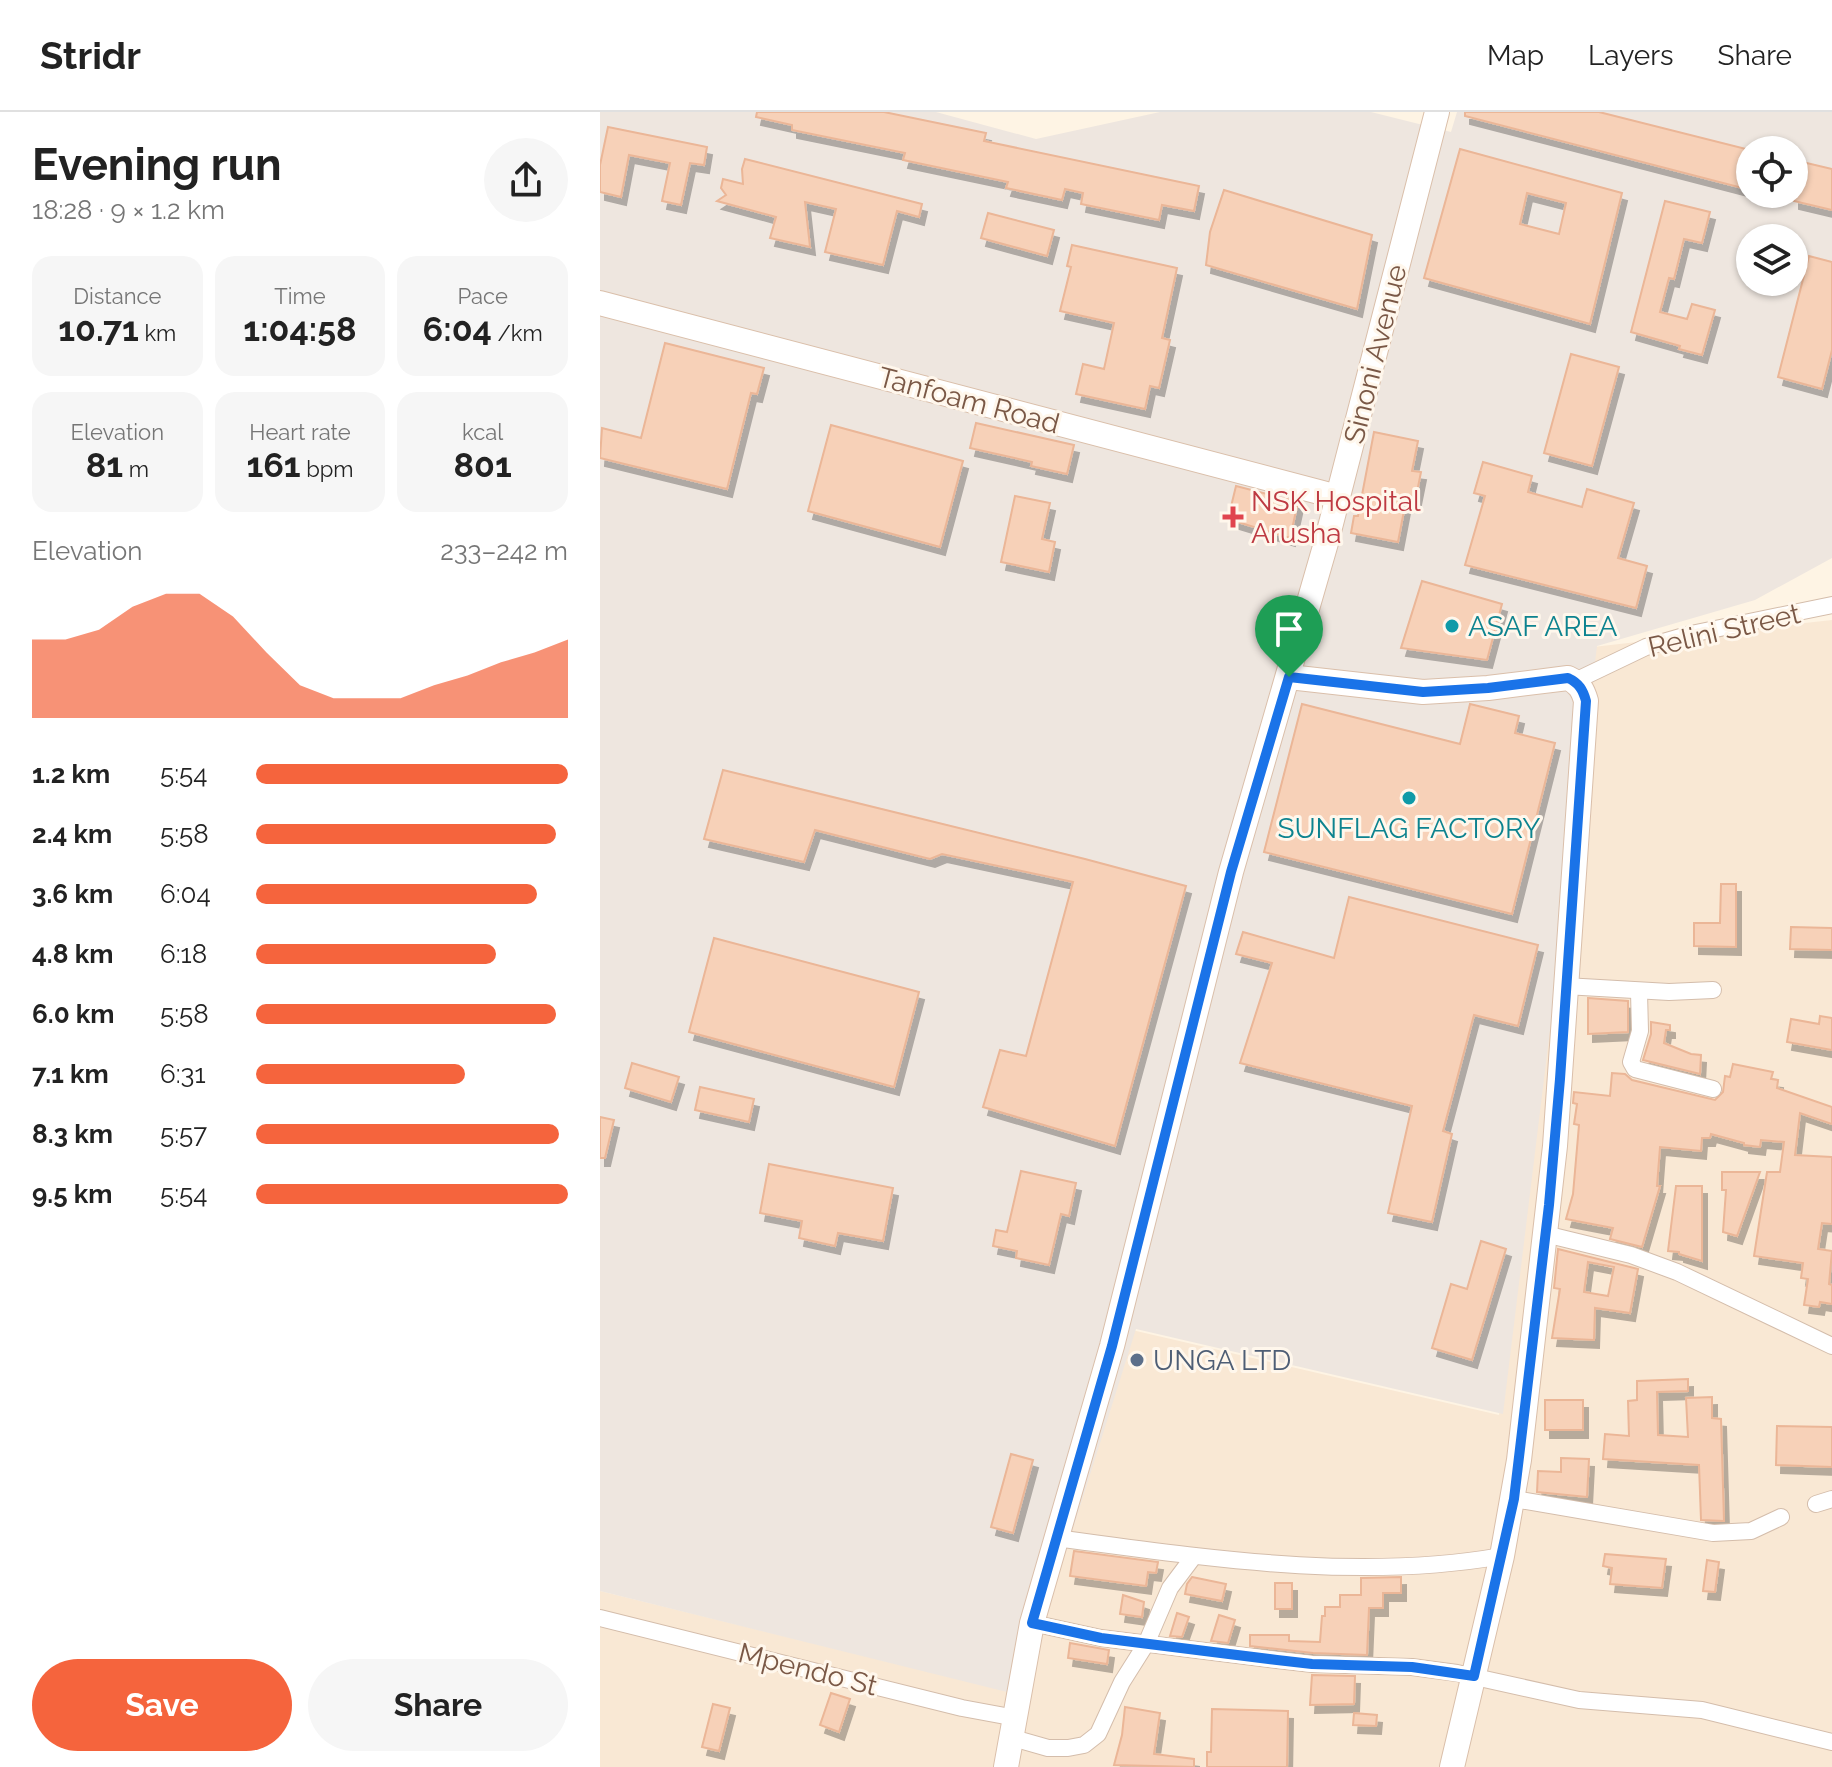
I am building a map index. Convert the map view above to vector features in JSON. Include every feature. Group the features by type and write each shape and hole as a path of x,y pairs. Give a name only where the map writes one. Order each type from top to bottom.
{"street":[{"name":"Sinoni Avenue","path":"1006,1767 1032,1623 1112,1346 1231,872 1338,497 1437,112"},
{"name":"Tanfoam Road","path":"600,303 1338,497"},
{"name":"Relini Street","path":"1575,681 1646,647 1705,630 1832,605"},
{"path":"1289,677 1423,692 1558,679 1575,681 1586,701 1559,1092 1514,1499 1452,1767"},
{"path":"1565,986 1639,992 1713,990"},
{"path":"1639,992 1640,1031 1631,1062 1635,1069 1713,1089"},
{"path":"1545,1234 1621,1252 1677,1272 1832,1346"},
{"path":"1514,1499 1713,1533 1751,1531 1781,1517"},
{"path":"1056,1538 1194,1556 1290,1563 1396,1565 1467,1562 1502,1556"},
{"name":"Mpendo St","path":"600,1618 962,1708 1014,1728 1048,1748 1084,1745 1098,1734 1122,1682 1146,1644 1170,1588 1194,1556"},
{"path":"1032,1623 1101,1638 1312,1664 1412,1667 1474,1676 1579,1700 1702,1710 1832,1742"}],"shaded area":[{"path":"600,112 936,112 1036,139 1160,112 1371,112 1451,132 1457,112 1832,112 1832,558 1755,600 1597,646 1503,1414 1136,1329 1025,1681 1007,1692 600,1591"},
{"path":"1832,620 1832,1767 600,1767 600,1591 1007,1691 1132,1330 1499,1415 1593,647"}],"building":[{"path":"757,112 884,112 986,133 984,141 1199,186 1194,211 1162,205 1159,220 1081,204 1083,193 1065,189 1062,200 1006,188 1008,182 903,160 905,153 792,130 792,125 756,117"},
{"path":"1465,112 1599,112 1736,146 1736,186 1465,116"},
{"path":"608,127 707,147 704,165 690,163 681,205 662,201 670,163 629,155 621,197 600,192 600,165"},
{"path":"1460,149 1622,193 1590,324 1424,278","holes":["1527,193 1566,203 1559,234 1520,224"]},
{"path":"745,159 922,204 919,217 897,211 883,265 825,252 836,209 805,202 810,247 770,238 776,217 717,201 726,195 721,188 723,179 743,184"},
{"path":"1808,163 1832,169 1832,210 1808,204"},
{"path":"1224,190 1372,235 1357,309 1206,265 1210,232"},
{"path":"1665,201 1710,212 1702,243 1684,239 1674,279 1669,278 1660,312 1687,319 1692,304 1715,310 1702,355 1631,332"},
{"path":"988,213 1054,230 1047,256 981,238"},
{"path":"1072,245 1177,268 1162,338 1170,340 1159,388 1150,386 1145,409 1076,394 1083,364 1104,369 1114,323 1060,311 1071,267 1067,266"},
{"path":"1809,256 1832,262 1832,350 1822,389 1778,377 1799,296 1808,296"},
{"path":"665,343 764,368 757,394 751,393 727,489 600,458 602,428 641,438"},
{"path":"1571,354 1619,367 1592,466 1544,453"},
{"path":"976,423 1074,445 1067,474 1031,466 1032,462 970,448"},
{"path":"831,425 963,461 940,547 808,511"},
{"path":"1374,432 1418,441 1412,471 1421,472 1416,497 1407,495 1398,542 1351,533 1354,516 1358,516"},
{"path":"1483,462 1532,476 1528,492 1582,507 1587,489 1634,503 1618,558 1647,566 1636,608 1465,565 1485,496 1474,493"},
{"path":"1236,486 1298,502 1290,538 1228,519"},
{"path":"1015,496 1050,503 1042,539 1055,542 1049,572 1001,562"},
{"name":"ASAF AREA","path":"1422,581 1502,604 1487,660 1401,648"},
{"name":"SUNFLAG FACTORY","path":"1302,704 1460,744 1470,704 1519,716 1515,733 1555,743 1512,914 1264,852"},
{"path":"723,770 1186,886 1115,1146 983,1107 1000,1050 1026,1056 1073,882 942,854 930,859 815,830 804,862 704,839"},
{"path":"1721,884 1736,884 1736,947 1694,946 1694,923 1720,923"},
{"path":"1349,897 1538,945 1518,1026 1474,1015 1443,1131 1452,1134 1432,1222 1388,1213 1412,1106 1240,1063 1272,963 1236,954 1243,932 1334,958"},
{"path":"1791,927 1832,928 1832,950 1790,949"},
{"path":"714,938 919,992 894,1087 689,1032"},
{"path":"1588,998 1628,1001 1628,1032 1588,1034"},
{"path":"1820,1016 1832,1018 1832,1050 1787,1042 1791,1019 1819,1024"},
{"path":"1651,1022 1670,1025 1664,1043 1701,1055 1700,1074 1643,1060 1651,1034"},
{"path":"632,1063 679,1077 671,1102 625,1088"},
{"path":"1733,1064 1773,1072 1771,1079 1778,1080 1777,1088 1832,1107 1832,1124 1800,1113 1795,1155 1832,1157 1832,1224 1822,1223 1818,1249 1832,1251 1829,1284 1832,1285 1832,1304 1820,1302 1819,1307 1804,1305 1808,1279 1801,1278 1803,1263 1754,1256 1767,1172 1780,1172 1784,1142 1761,1140 1760,1147 1711,1134 1710,1138 1702,1138 1701,1151 1660,1147 1657,1186 1660,1186 1642,1247 1610,1239 1613,1228 1566,1219 1573,1194 1579,1125 1574,1124 1577,1104 1573,1103 1574,1092 1610,1096 1612,1073 1715,1100 1723,1092 1725,1076 1730,1077"},
{"path":"700,1087 754,1099 749,1122 695,1110"},
{"path":"600,1117 614,1120 605,1158 600,1158"},
{"path":"769,1164 893,1188 883,1241 838,1233 835,1246 799,1238 802,1221 760,1213"},
{"path":"1021,1171 1076,1183 1069,1216 1061,1214 1049,1265 1016,1258 1017,1251 993,1246 996,1230 1007,1232"},
{"path":"1722,1172 1760,1172 1737,1236 1723,1232 1726,1190 1722,1190"},
{"path":"1676,1186 1702,1186 1702,1261 1668,1251"},
{"path":"1481,1241 1506,1249 1472,1360 1432,1348 1451,1284 1467,1289"},
{"path":"1558,1249 1638,1269 1630,1313 1595,1308 1594,1340 1552,1338 1560,1289 1554,1288","holes":["1588,1262 1614,1267 1608,1296 1584,1292"]},
{"path":"1688,1379 1688,1391 1657,1392 1658,1435 1688,1437 1686,1398 1712,1397 1712,1418 1721,1419 1724,1521 1701,1520 1699,1465 1603,1459 1605,1434 1629,1436 1628,1401 1637,1400 1637,1381"},
{"path":"1545,1400 1583,1400 1583,1430 1545,1430"},
{"path":"1777,1426 1832,1427 1832,1467 1776,1465"},
{"path":"1011,1454 1033,1460 1013,1533 991,1527"},
{"path":"1561,1458 1589,1459 1587,1497 1537,1492 1538,1471 1561,1472"},
{"path":"1074,1551 1158,1562 1156,1573 1148,1572 1146,1586 1070,1576"},
{"path":"1605,1554 1666,1559 1662,1588 1610,1584 1612,1568 1603,1566"},
{"path":"1707,1560 1719,1562 1715,1592 1703,1591"},
{"path":"1192,1577 1226,1584 1222,1601 1185,1594"},
{"path":"1401,1577 1401,1593 1383,1593 1383,1608 1369,1608 1367,1655 1250,1646 1250,1635 1289,1635 1289,1641 1320,1642 1325,1607 1340,1607 1340,1595 1361,1595 1361,1578"},
{"path":"1275,1583 1292,1583 1292,1609 1275,1609"},
{"path":"1123,1595 1144,1602 1142,1617 1120,1614"},
{"path":"1177,1613 1189,1617 1182,1637 1170,1636"},
{"path":"1219,1615 1235,1620 1228,1643 1211,1641"},
{"path":"1070,1643 1109,1650 1107,1664 1068,1658"},
{"path":"1312,1675 1355,1676 1354,1704 1310,1705"},
{"path":"831,1693 850,1699 839,1732 820,1725"},
{"path":"713,1704 730,1708 719,1751 702,1747"},
{"path":"1125,1707 1160,1713 1154,1754 1194,1759 1194,1767 1114,1765"},
{"path":"1212,1709 1288,1711 1287,1767 1207,1767 1207,1752 1211,1752"},
{"path":"1354,1713 1377,1715 1376,1726 1353,1725"}],"place":[{"name":"NSK Hospital Arusha","path":"1233,517"},
{"name":"ASAF AREA","path":"1452,626"},
{"name":"SUNFLAG FACTORY","path":"1409,798"},
{"name":"UNGA LTD","path":"1137,1360"}],"route":[{"path":"1289,677 1423,692 1568,678 1583,691 1586,701 1549,1205 1514,1499 1474,1676 1412,1667 1277,1660 1101,1638 1032,1623 1112,1346 1231,872 1289,677"}]}
